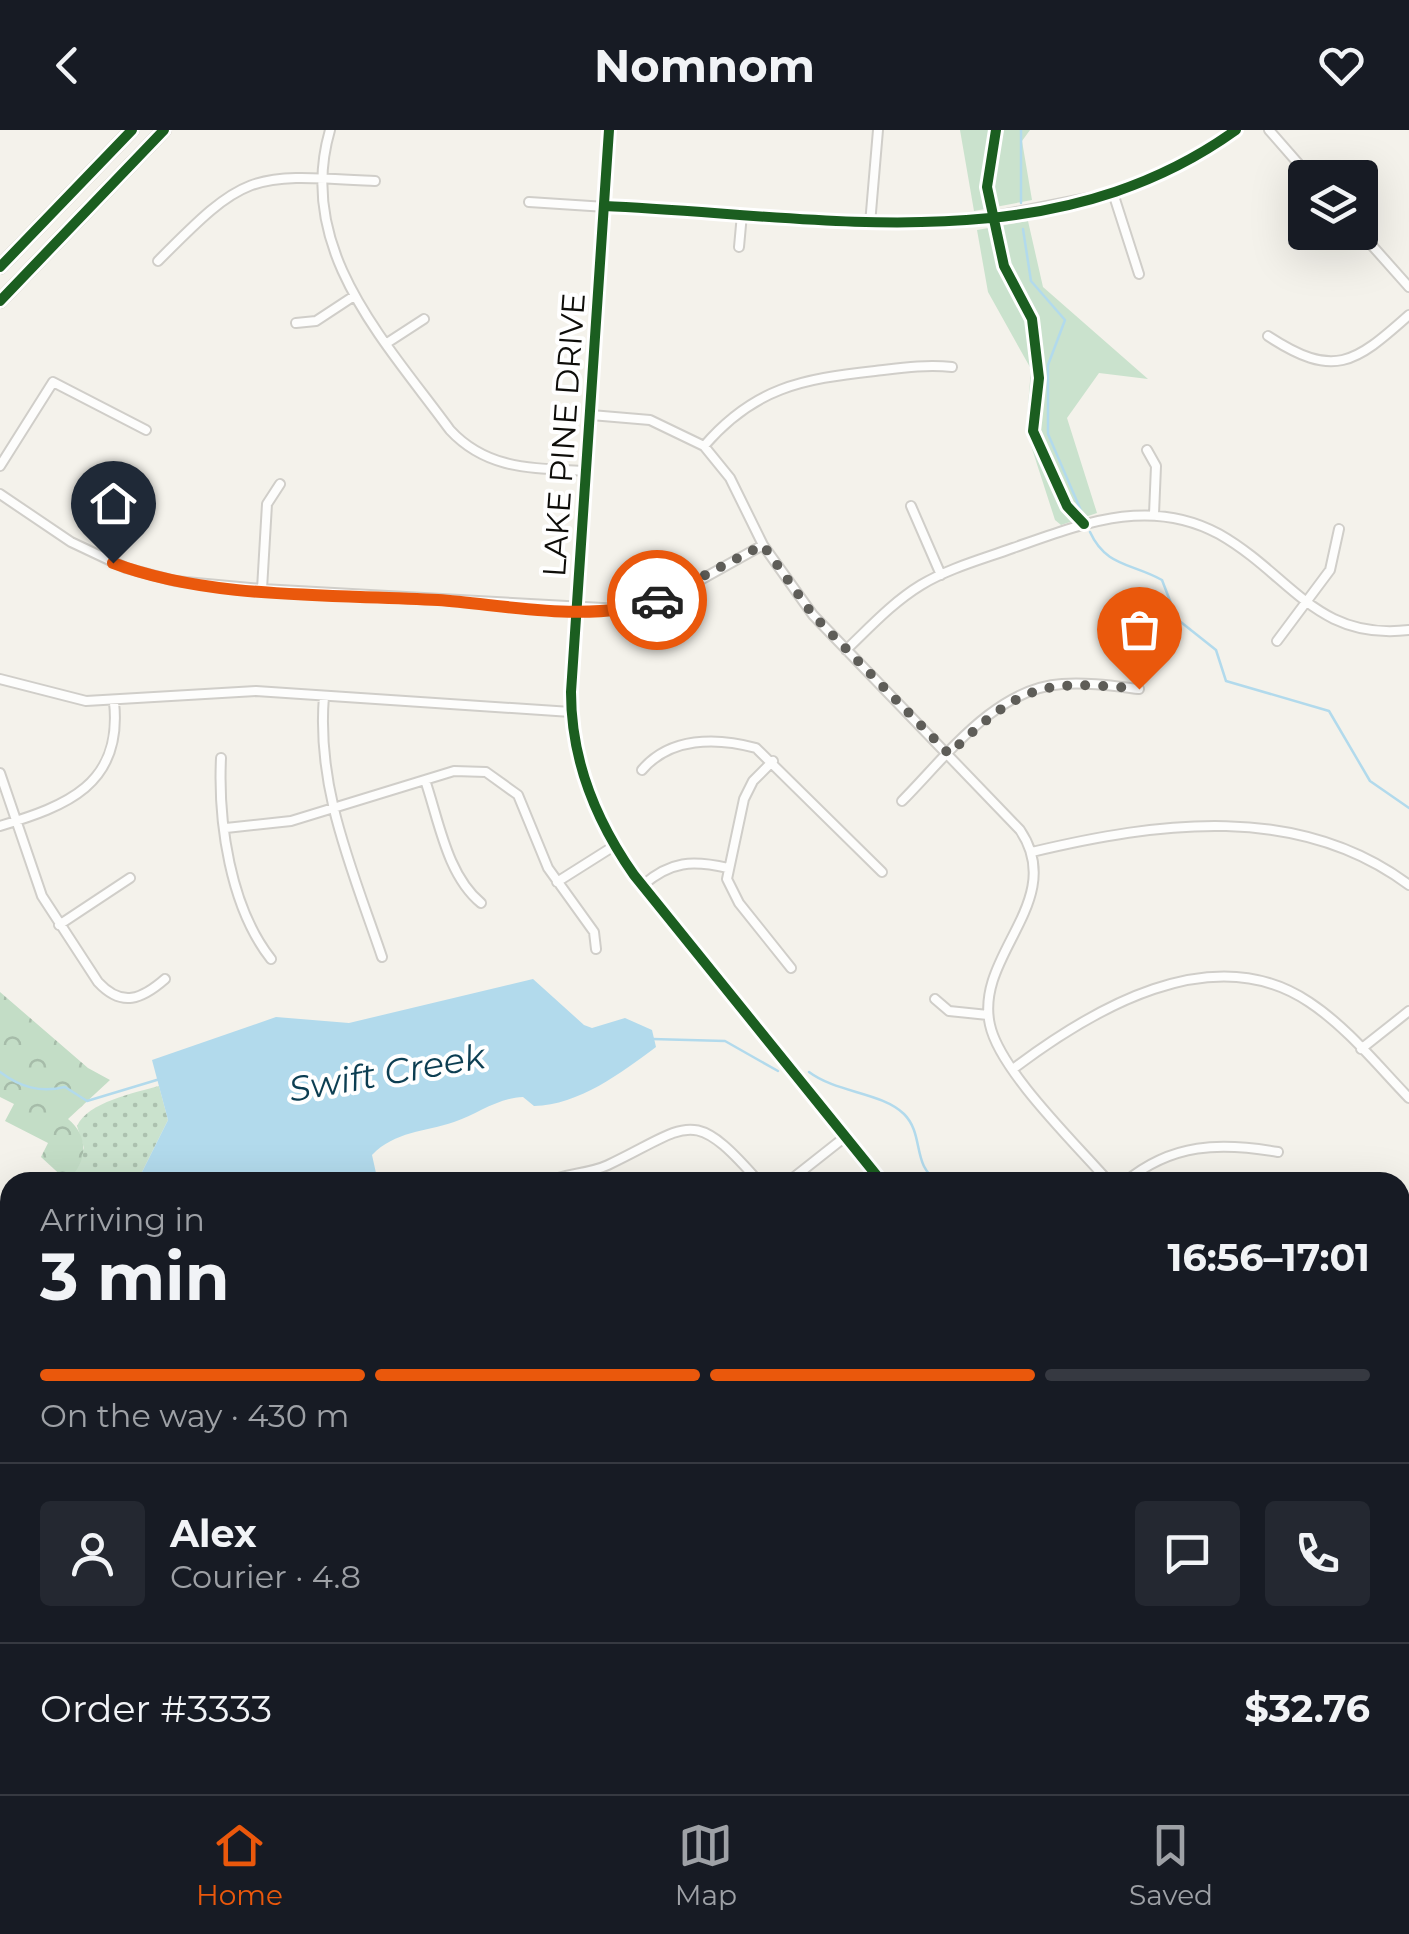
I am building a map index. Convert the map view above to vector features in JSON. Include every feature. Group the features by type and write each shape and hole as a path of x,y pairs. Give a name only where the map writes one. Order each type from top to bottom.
{"main road":[{"path":"0,267 132,130"},
{"path":"0,301 164,130"}],"street":[{"path":"330,130 322,178 329,246 354,296 450,430 469,448 514,466 586,471"},
{"name":"LAKE PINE DRIVE","path":"609,130 571,712 586,783 614,846 643,886 874,1172"},
{"path":"870,224 878,130"},
{"path":"528,202 870,224 966,222 1113,193 1185,162 1236,130"},
{"path":"1269,130 1295,160"},
{"path":"158,262 220,200 243,186 269,178 375,181"},
{"path":"1113,193 1140,274"},
{"path":"739,246 742,214"},
{"path":"1376,250 1409,287"},
{"path":"296,324 316,321 354,296"},
{"path":"1268,336 1312,361 1338,363 1373,347 1409,315"},
{"path":"387,342 424,318"},
{"path":"704,446 737,411 788,384 836,375 952,367"},
{"path":"0,466 54,382 146,430"},
{"path":"591,415 650,420 704,446 736,489 763,545 804,604 1016,824 1032,852 1031,898 998,971 988,1015 997,1046 1012,1069 1100,1172"},
{"path":"1147,450 1156,466 1154,514"},
{"path":"262,589 268,504 280,484"},
{"path":"0,494 71,542 126,568 175,582 262,589 578,610 639,606 686,588 763,545"},
{"path":"910,506 941,574"},
{"path":"846,650 904,597 941,574 1108,517 1154,514 1188,521 1220,535 1308,602 1352,629 1379,633 1409,630"},
{"path":"1277,641 1330,570 1339,529"},
{"path":"0,679 61,698 114,702 240,692 571,712"},
{"path":"902,801 1002,706 1038,688 1062,684 1139,689"},
{"path":"324,696 323,761 332,811 382,957"},
{"path":"0,826 54,810 94,780 112,745 114,702"},
{"path":"642,770 662,750 680,743 746,746 773,760 882,872"},
{"path":"221,758 231,864 252,929 271,959"},
{"path":"773,760 753,780 744,799 728,868 732,894 791,968"},
{"path":"226,828 332,811 425,780 476,770 505,781 526,810 557,882 594,932 596,949"},
{"path":"0,773 42,896 98,982 116,996 146,996 165,979"},
{"path":"425,780 465,890 481,904"},
{"path":"1032,852 1107,837 1202,826 1262,826 1303,833 1356,851 1409,884"},
{"path":"557,882 614,846"},
{"path":"643,886 679,863 728,868"},
{"path":"58,925 130,878"},
{"path":"1012,1069 1062,1032 1113,1004 1168,986 1224,978 1260,982 1300,997 1361,1049 1409,1098"},
{"path":"935,999 949,1011 988,1015"},
{"path":"1361,1049 1409,1010"},
{"path":"583,1172 604,1166 660,1135 685,1128 721,1141 750,1172"},
{"path":"801,1172 845,1137"},
{"path":"1141,1172 1161,1158 1189,1148 1216,1145 1278,1152"}],"green space":[{"path":"960,130 1030,130 1022,141 1032,200 974,211"},
{"path":"1028,221 1043,287 1148,379 1099,373 1067,418 1097,513 1061,525 1055,520 1026,430 1031,369 988,292 977,230"},
{"path":"0,992 88,1068 110,1080 68,1119 83,1142 82,1158 75,1172 57,1172 41,1157 48,1143 5,1121 14,1104 0,1097"},
{"path":"159,1086 168,1120 142,1172 72,1172 84,1148 77,1126 91,1111"}],"water":[{"path":"533,979 584,1025 592,1028 625,1018 652,1030 656,1047 599,1086 567,1100 534,1106 523,1097 514,1098 454,1122 390,1141 372,1155 376,1172 142,1172 168,1120 152,1060 276,1017 349,1023"}],"waterway":[{"path":"1021,130 1021,203"},
{"path":"1023,229 1031,281 1065,320 1048,365 1048,434 1082,513"},
{"path":"1090,532 1112,558 1162,580 1177,619 1216,650 1226,681 1329,711 1370,781 1409,808"},
{"name":"Swift Creek","path":"652,1039 725,1041 778,1071"},
{"name":"Swift Creek","path":"0,1072 31,1087 65,1087 87,1101 160,1079"},
{"name":"Swift Creek","path":"809,1072 883,1101 904,1114 928,1172"}],"cycle path":[{"path":"0,267 132,130"},
{"path":"0,301 164,130"},
{"path":"609,130 571,692 581,765 597,811 634,875 874,1172"},
{"path":"996,130 987,187 1004,266 1032,319 1039,378 1033,431 1067,506 1084,524"},
{"path":"604,206 848,222 930,222 1010,216 1088,200 1164,172 1236,130"}],"way so far":[{"path":"657,600 763,545 813,615 949,754 992,713 1038,688 1062,684 1139,689"}],"route":[{"path":"113,563 175,582 262,589 591,611 657,600"}]}
